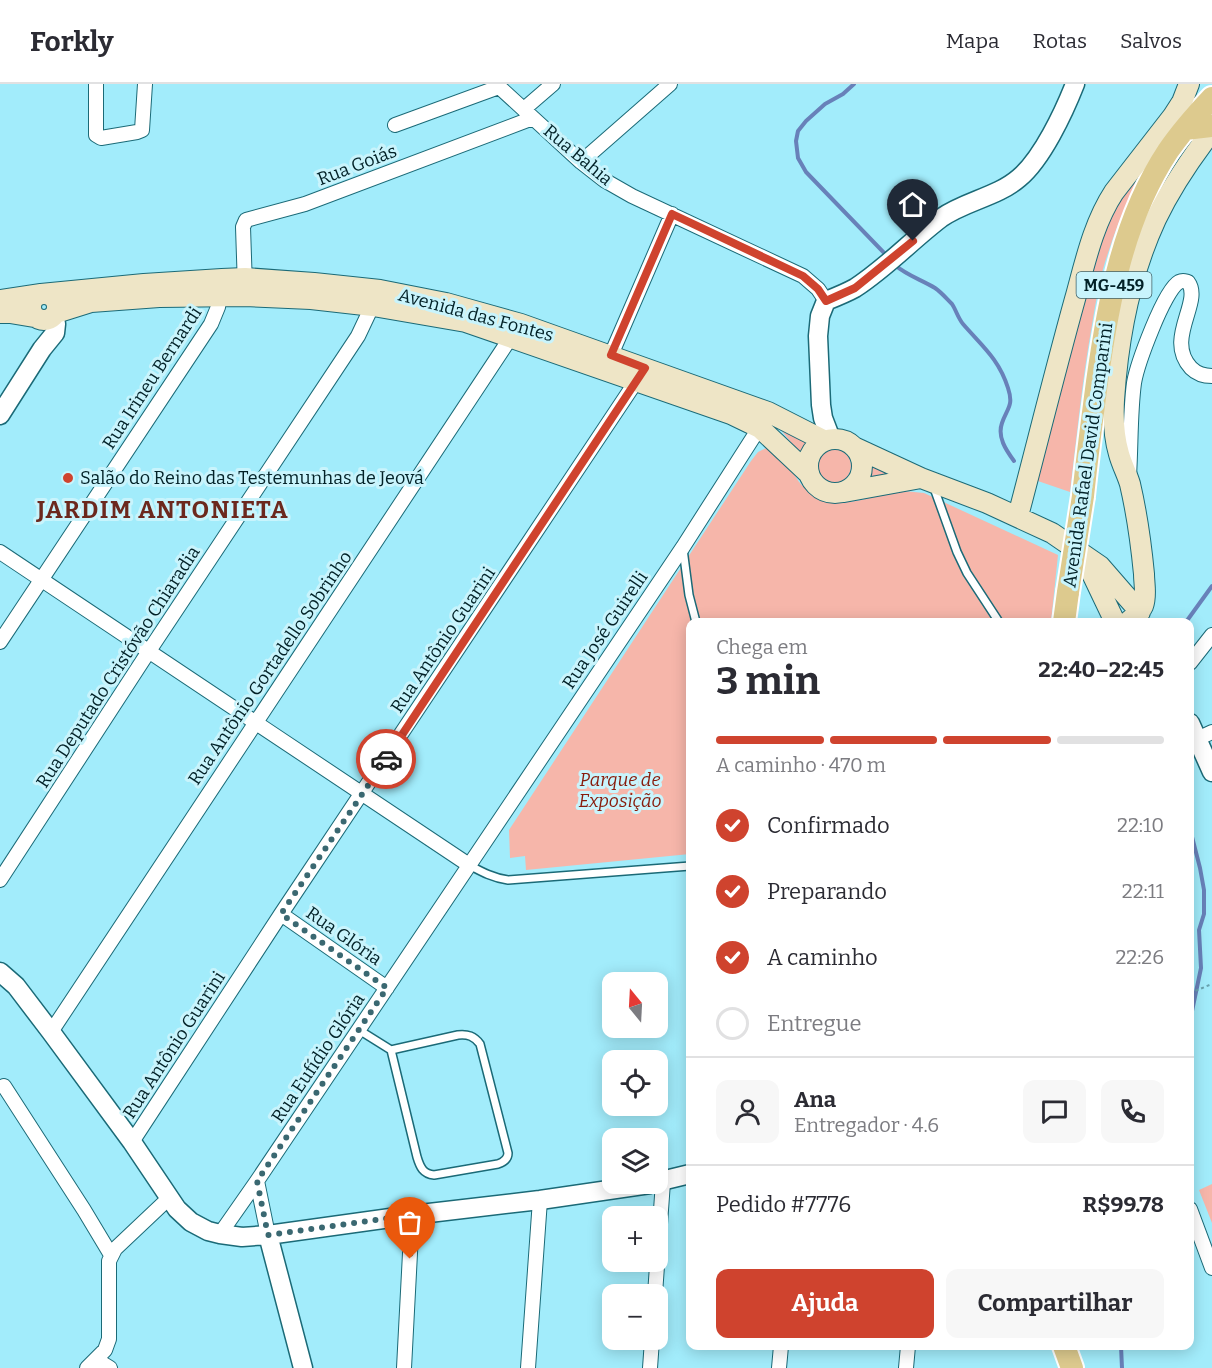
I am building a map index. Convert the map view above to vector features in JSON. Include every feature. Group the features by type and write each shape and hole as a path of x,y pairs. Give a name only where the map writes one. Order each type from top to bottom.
{"main road":[{"path":"1018,516 1091,244 1107,202 1182,102 1189,84"},
{"path":"1138,618 1145,601 1141,538 1129,481 1119,456 1113,420 1118,362 1125,318 1137,273 1156,220 1170,192 1189,163 1201,126 1200,84"},
{"name":"Avenida Rafael David Comparini","path":"1065,618 1102,345 1119,264 1130,230 1157,169 1169,150 1201,126 1212,98"},
{"name":"Avenida das Fontes","path":"0,300 144,284 245,287 314,283 376,298 446,303 764,420 828,440 839,439 927,480 1018,516 1052,533 1100,566 1124,593 1137,618"},
{"name":"Avenida das Fontes","path":"0,313 45,316 99,302 159,297 221,287"},
{"path":"41,294 30,304 31,312 45,316"},
{"name":"Avenida das Fontes","path":"516,330 611,355 641,374"},
{"name":"Avenida das Fontes","path":"764,420 809,474 813,482 825,491 833,493 927,480"},
{"path":"809,474 809,458 812,451 828,440"},
{"path":"841,492 849,489 860,477 862,461 854,447"},
{"path":"1082,553 1111,614"},
{"path":"1111,614 1124,593"},
{"path":"1066,1350 1074,1368"},
{"path":"1074,1368 1076,1350"}],"street":[{"path":"96,84 96,135 101,138 142,130 145,84"},
{"path":"528,113 554,84"},
{"path":"580,162 670,84"},
{"path":"828,440 821,405 818,336 820,316 826,301 844,294 866,280 942,218 960,207 1006,187 1019,178 1031,166 1052,133 1075,84"},
{"path":"395,125 498,86"},
{"name":"Rua Bahia","path":"498,86 580,162 604,180 632,196 803,276 818,289 826,301"},
{"name":"Rua Goiás","path":"245,287 243,227 246,220 305,204 528,113"},
{"path":"611,355 672,214"},
{"path":"1129,481 1134,390 1139,362 1167,298 1179,282 1188,282 1192,290 1182,331 1180,344 1182,354 1194,372 1212,376"},
{"name":"Rua Irineu Bernardi","path":"0,642 211,324 218,307 221,287"},
{"name":"Rua Deputado Cristóvão Chiaradia","path":"0,880 358,336 376,298"},
{"path":"0,308 0,313"},
{"path":"0,415 7,393 42,349 40,334 45,316"},
{"name":"Rua Antônio Gortadello Sobrinho","path":"51,1032 516,330"},
{"name":"Rua Antônio Guarini","path":"132,1142 641,374"},
{"name":"Rua José Guirelli","path":"469,866 683,547 764,420"},
{"path":"0,552 469,866"},
{"path":"1194,658 1212,635"},
{"path":"1196,731 1212,772"},
{"name":"Rua Eufídio Glória","path":"220,1234 469,866"},
{"name":"Rua Glória","path":"281,914 387,988"},
{"path":"0,972 16,986 51,1032 132,1142 177,1209 191,1222 208,1231 242,1237 268,1235 602,1190"},
{"path":"4,1086 111,1255"},
{"path":"668,1179 686,1175"},
{"path":"257,1181 268,1235 303,1368"},
{"path":"655,1284 656,1194"},
{"path":"92,1364 105,1350 108,1339 111,1255 169,1198"},
{"path":"528,1368 540,1200"},
{"path":"404,1368 412,1215"},
{"path":"1194,1220 1212,1268"},
{"path":"650,1368 651,1350"},
{"path":"779,1368 781,1350"},
{"path":"906,1368 908,1350"},
{"path":"92,1364 110,1368"}],"lane":[{"path":"927,480 967,573 996,618"},
{"path":"683,547 689,595 695,618"},
{"path":"469,866 498,879 508,880 686,866"},
{"path":"359,1030 391,1050 417,1157 423,1171 434,1175 498,1164 506,1160 508,1153 480,1044 476,1038 466,1034 458,1035 391,1050"}],"path":[{"path":"1194,991 1212,984"}],"green space":[{"path":"1156,144 1123,211 1103,271 1085,366 1070,492 1032,479 1104,222"},
{"path":"781,430 811,440 801,455"},
{"name":"Parque de Exposição","path":"766,448 777,452 786,461 800,483 812,494 824,500 844,503 896,492 924,493 1058,555 1051,618 686,618 686,854 526,870 525,856 510,858 509,830 758,452"},
{"path":"834,449 846,454 851,466 846,478 834,483 822,478 817,466 822,454"},
{"path":"868,461 908,476 864,482"},
{"path":"1212,1184 1212,1223 1199,1190"}],"waterway":[{"path":"854,84 843,94 825,104 798,131 796,141 798,158 806,172 888,257"},
{"path":"895,265 935,288 944,296 952,304 963,324 1000,369 1010,399 1002,423 1001,438 1014,461"},
{"path":"1189,618 1212,586"},
{"path":"1194,845 1204,890 1204,914 1199,930 1201,968 1194,1000"},
{"path":"1121,1350 1122,1368"}],"way so far":[{"path":"386,759 281,914 387,988 257,1181 268,1235 412,1215 410,1259"}],"place":[{"name":"Salão do Reino das Testemunhas de Jeová","path":"68,478"}],"district":[{"name":"JARDIM ANTONIETA","path":"163,510"}],"route":[{"path":"386,759 645,368 611,355 672,214 803,276 818,289 826,301 855,288 913,241"}]}
